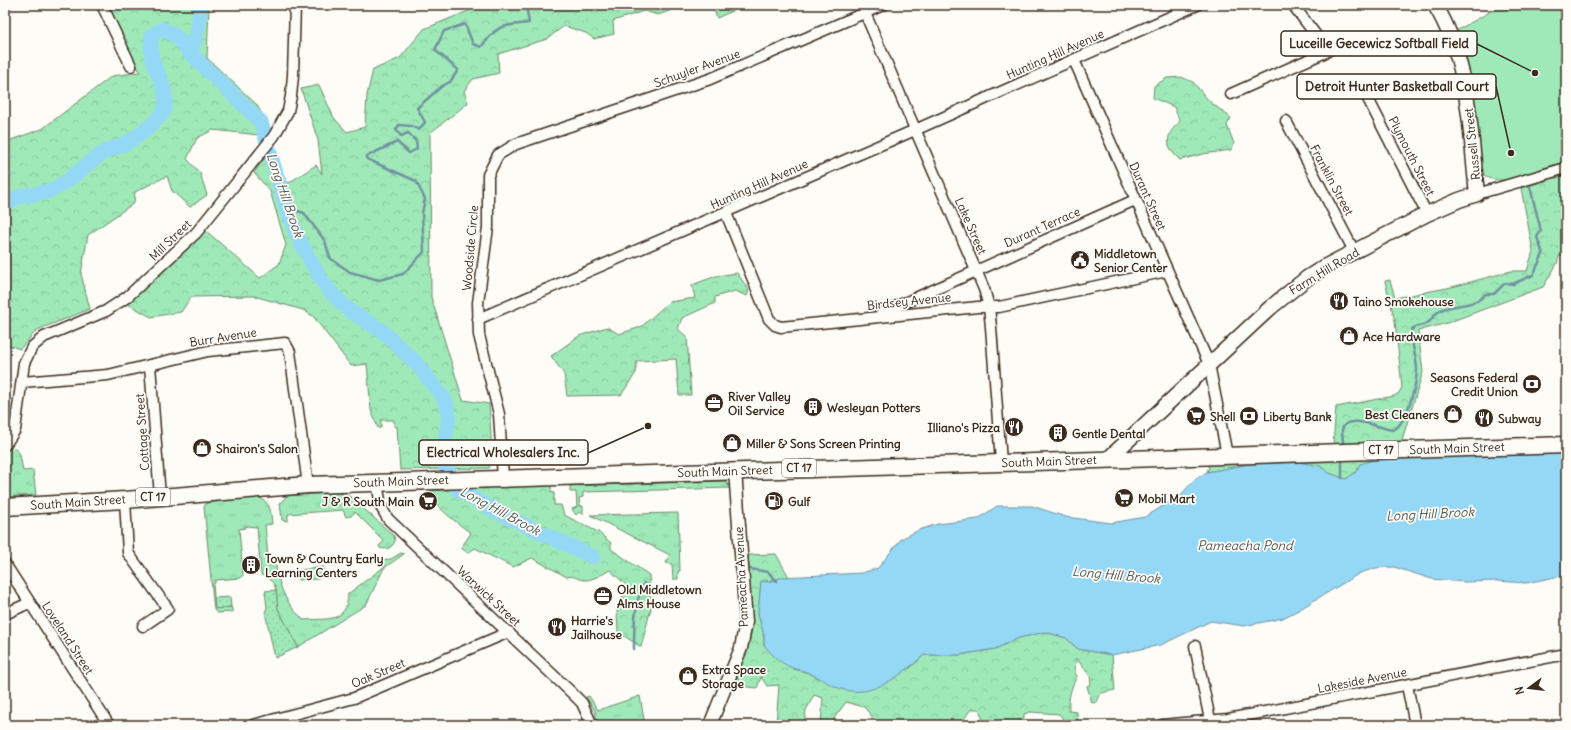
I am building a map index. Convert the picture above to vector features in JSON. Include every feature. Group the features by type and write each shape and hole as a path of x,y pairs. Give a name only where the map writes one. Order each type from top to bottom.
{"main road":[{"name":"Russell Street","path":"1435,5 1452,38 1462,72 1468,106 1477,194"},
{"name":"Farm Hill Road","path":"1108,459 1209,364 1289,292 1326,266 1354,251 1427,214 1477,194"},
{"name":"South Main Street","path":"5,507 125,500 308,485 419,480 1566,445"}],"street":[{"path":"102,5 131,66"},
{"name":"Mill Street","path":"5,445 15,430 26,357 35,343 49,334 106,311 127,297 196,233 213,215 232,186 274,136 288,111 291,96 295,5"},
{"name":"Schuyler Avenue","path":"516,144 722,74 883,5"},
{"name":"Hunting Hill Avenue","path":"478,319 726,213 1074,60 1177,9 1197,5"},
{"path":"1231,94 1328,51 1293,5"},
{"name":"Lake Street","path":"865,13 976,271 989,307 1001,462"},
{"name":"Durant Street","path":"1074,60 1209,364 1227,455"},
{"name":"Plymouth Street","path":"1364,89 1427,214"},
{"name":"Franklin Street","path":"1286,121 1354,251"},
{"name":"Woodside Circle","path":"478,319 479,287 488,227 488,175 498,155 516,144"},
{"name":"Farm Hill Road","path":"1477,194 1566,168"},
{"name":"Durant Terrace","path":"873,317 1135,200"},
{"name":"Birdsey Avenue","path":"726,213 769,319 775,325 784,327 873,317 999,307 1167,271"},
{"path":"478,319 479,335 498,402 497,478"},
{"name":"Burr Avenue","path":"22,382 108,374 208,351 285,343 290,352 308,485"},
{"name":"Cottage Street","path":"150,365 160,497"},
{"name":"Pameacha Avenue","path":"710,725 741,648 746,622 735,470"},
{"name":"Warwick Street","path":"377,482 381,507 388,520 509,632 582,703 592,725"},
{"path":"125,500 128,553 168,609 143,626"},
{"name":"Loveland Street","path":"5,564 109,725"},
{"path":"5,614 29,603"},
{"name":"Oak Street","path":"254,725 344,702 509,632"},
{"path":"1195,646 1211,723"},
{"name":"Lakeside Avenue","path":"1162,725 1211,723 1566,654"},
{"path":"1407,685 1414,725"}],"green space":[{"path":"107,5 209,5 207,58 256,104 268,123 259,135 213,130 197,138 187,159 200,173 207,195 190,207 172,191 167,176 135,192 134,203 88,235 81,274 90,309 37,330 20,349 5,344 5,142 42,129 112,76 140,72"},
{"path":"483,5 686,5 658,15 644,11 613,21 614,34 594,39 586,33 564,26 547,39 498,54 499,73 473,79 464,91 468,103 430,133 431,297 463,400 489,404 492,452 489,468 400,470 397,427 394,426 394,420 381,420 381,428 378,428 371,410 367,364 351,366 313,316 303,310 254,296 191,297 181,312 151,317 128,304 205,230 260,278 279,264 286,245 270,191 254,173 273,146 287,184 316,165 322,174 318,140 301,89 319,85 334,118 347,132 365,127 367,95 373,70 400,58 424,29"},
{"path":"712,5 745,5 717,18"},
{"path":"1502,5 1566,5 1566,161 1505,180 1495,180 1489,178 1481,171 1469,83 1456,31"},
{"path":"1181,77 1193,82 1209,101 1231,118 1227,125 1234,144 1231,150 1203,154 1180,160 1171,150 1168,141 1169,136 1180,122 1174,107 1153,98 1154,86 1167,78"},
{"path":"1566,175 1566,257 1559,256 1557,264 1543,287 1447,323 1418,331 1423,372 1401,443 1333,445 1336,407 1394,396 1399,393 1402,387 1395,321 1385,281 1390,280 1395,298 1452,287 1511,271 1527,271 1533,251 1521,188"},
{"path":"737,273 749,290 747,296 735,291 715,297 715,303 682,318 678,329 687,337 691,395 679,395 676,359 637,361 636,373 621,395 567,396 564,374 551,356 579,336 607,327 619,334 641,327 669,302 695,298 692,285 716,276"},
{"path":"15,448 20,454 23,471 33,470 36,495 5,497 5,452 8,449"},
{"path":"1555,452 1356,472 1346,479 1329,473 1320,466 1250,464 1207,472 1211,461"},
{"path":"725,481 731,488 583,492 583,497 579,498 580,506 583,506 583,514 579,512 576,515 572,509 577,507 576,492 570,492 570,486"},
{"path":"551,484 551,492 554,493 554,505 561,505 564,515 598,532 611,543 611,549 649,575 651,608 641,647 618,632 617,610 627,586 610,570 593,578 583,580 574,577 567,577 532,558 513,567 475,548 468,553 461,548 471,533 453,520 435,502 430,491"},
{"path":"340,493 351,497 394,536 395,541 391,547 387,549 380,548 379,546 384,541 355,512 351,516 346,517 343,510 288,514 288,521 282,520 280,503 287,496"},
{"path":"258,497 266,502 270,508 272,524 265,525 268,558 275,558 278,578 283,591 289,603 303,620 328,619 340,615 347,604 348,594 385,566 379,560 391,559 401,553 404,554 384,568 366,605 298,647 278,609 274,584 267,577 261,575 257,527 245,526 245,528 239,529 243,575 241,578 215,580 215,583 213,584 215,608 231,607 233,612 217,613 214,610 204,507 206,503"},
{"path":"678,513 680,571 678,571 678,579 673,579 672,564 666,563 670,555 590,515"},
{"path":"776,554 789,577 761,582 758,614 764,635 764,645 794,669 809,673 837,687 910,668 924,655 959,655 995,649 1019,638 1045,632 1066,638 1078,649 1112,655 1115,690 1101,693 1097,702 1092,703 1087,686 1091,684 1090,676 1076,658 1075,673 1077,676 1070,693 1069,711 1077,712 1078,725 1067,724 1059,714 1030,712 1024,714 1024,718 1011,725 985,725 979,709 971,709 960,725 879,725 864,707 846,702 835,717 832,725 821,725 823,698 814,695 806,710 804,725 776,725 779,685 767,686 761,677 757,688 740,686 736,672 750,639 752,618 748,555"},
{"path":"324,567 321,577 318,579 298,580 290,572 299,573 299,570"},
{"path":"276,590 278,609 298,647 275,658 265,612 267,608 265,591"},
{"path":"230,597 231,607 215,609 214,598"},
{"path":"589,696 598,710 640,696 645,725 598,725 595,711 586,697"}],"water":[{"name":"Pameacha Pond","path":"1566,451 1566,575 1526,583 1497,581 1464,582 1432,579 1394,567 1376,568 1360,573 1283,618 1244,626 1211,621 1161,645 1112,655 1078,649 1066,638 1045,632 1019,638 995,649 959,655 924,655 909,668 881,686 861,691 840,689 814,675 790,667 778,659 764,645 764,635 758,614 761,581 769,582 783,577 862,573 878,568 901,539 919,530 938,524 978,519 997,506 1032,506 1066,517 1111,523 1145,517 1180,496 1194,480 1207,472 1250,464 1298,462 1320,466 1329,473 1346,479 1356,472 1360,464 1373,460"}],"waterway":[{"path":"5,205 15,198 42,193 63,184 103,153 132,140 148,128 162,114 164,110 165,96 162,82 152,57 152,35 163,29 168,31 172,33 190,53 198,30 200,5"},
{"path":"286,207 304,213 325,241 330,258 350,272 379,280 403,274 424,252 422,213 425,199 416,181 367,159 367,156 397,142 409,153 417,149 416,141 408,133 401,136 396,130 399,125 411,126 419,130 425,122 417,108 442,86 450,82 458,70 435,50 444,31 465,24 473,44 481,47 496,30 506,26 529,23 527,11 530,5"},
{"name":"Long Hill Brook","path":"190,53 261,122 286,207 298,238 320,278 333,295 351,312 381,330 415,362 445,400 449,416 443,455 445,464 457,489 497,512 593,557"},
{"path":"1343,443 1342,430 1345,425 1350,422 1365,423 1393,430 1403,420 1413,393 1417,375 1412,329 1429,322 1440,310 1448,307 1472,303 1477,301 1485,294 1494,294 1505,283 1513,284 1533,275 1543,254 1537,237 1541,231 1530,187"},
{"path":"1342,460 1342,478"},
{"name":"Long Hill Brook","path":"750,569 768,572 777,581"},
{"path":"634,649 636,607 644,583"}],"place":[{"name":"Luceille Gecewicz Softball Field","path":"1535,73"},
{"name":"Detroit Hunter Basketball Court","path":"1511,153"},
{"name":"Middletown Senior Center","path":"1080,260"},
{"name":"Taino Smokehouse","path":"1339,301"},
{"name":"Ace Hardware","path":"1349,336"},
{"name":"Seasons Federal Credit Union","path":"1532,384"},
{"name":"River Valley Oil Service","path":"714,403"},
{"name":"Wesleyan Potters","path":"813,407"},
{"name":"Best Cleaners","path":"1453,414"},
{"name":"Shell","path":"1196,416"},
{"name":"Liberty Bank","path":"1249,416"},
{"name":"Subway","path":"1484,418"},
{"name":"Electrical Wholesalers Inc.","path":"648,426"},
{"name":"Illiano's Pizza","path":"1014,427"},
{"name":"Gentle Dental","path":"1058,433"},
{"name":"Miller & Sons Screen Printing","path":"732,443"},
{"name":"Shairon's Salon","path":"202,448"},
{"name":"Mobil Mart","path":"1124,498"},
{"name":"J & R South Main","path":"428,501"},
{"name":"Gulf","path":"774,501"},
{"name":"Town & Country Early Learning Centers","path":"251,565"},
{"name":"Old Middletown Alms House","path":"603,596"},
{"name":"Harrie's Jailhouse","path":"557,627"},
{"name":"Extra Space Storage","path":"688,676"}]}
